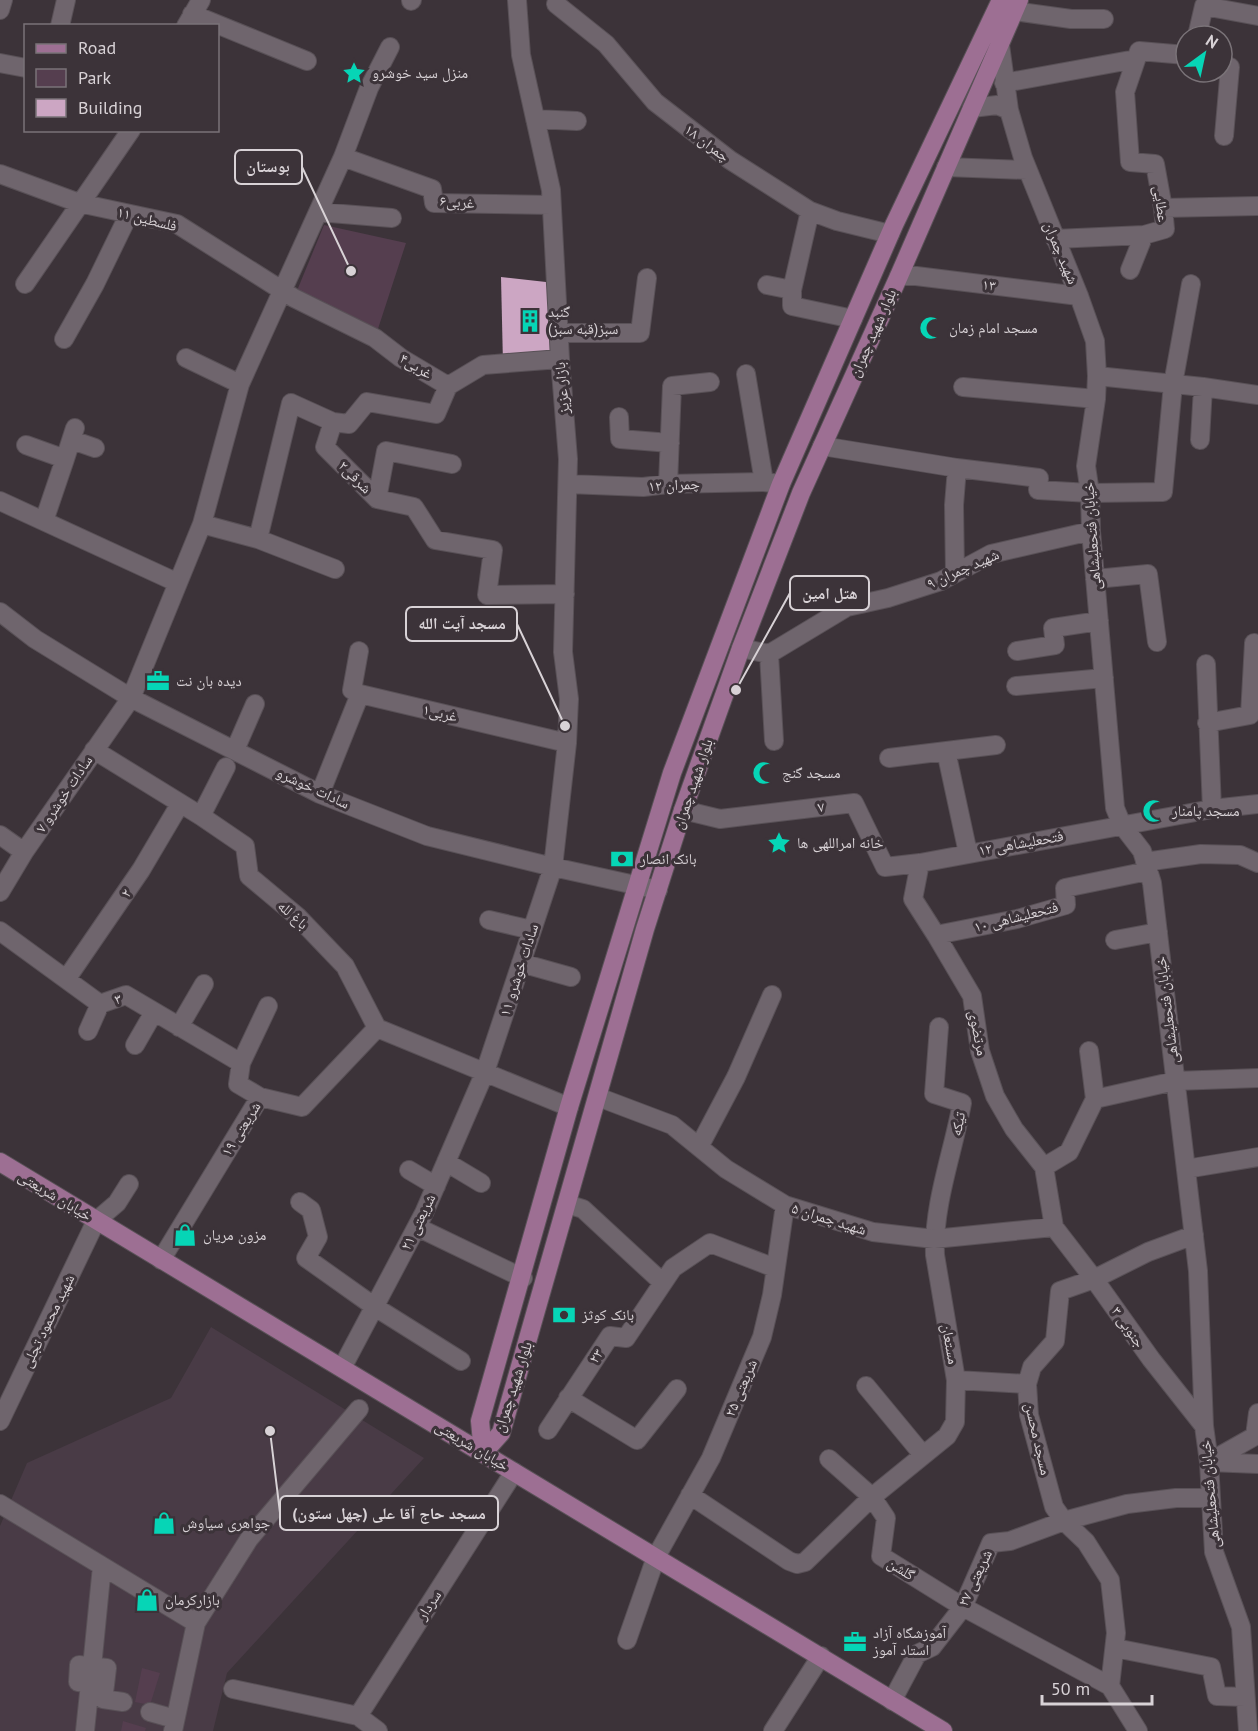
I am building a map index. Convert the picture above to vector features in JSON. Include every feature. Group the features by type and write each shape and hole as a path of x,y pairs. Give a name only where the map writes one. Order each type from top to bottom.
{"main road":[{"name":"بلوار شهید چمران","path":"483,1453 501,1433 645,928 683,810 741,648 801,493 1000,45 1011,4"},
{"name":"بلوار شهید چمران","path":"483,1453 480,1421 569,1107 672,773 773,483 853,319 890,234 1011,4"},
{"path":"773,483 801,493"},
{"name":"خیابان شریعتی","path":"0,1162 943,1731"},
{"path":"524,1271 547,1272"}],"street":[{"path":"0,10 3,0"},
{"path":"60,24 66,0"},
{"name":"بازار عزیز","path":"517,0 521,55 551,190 568,459 563,652 569,699 567,743"},
{"name":"چمران ۱۸","path":"554,1 606,44 655,102 730,160 810,211 890,234"},
{"path":"1011,4 1071,19 1104,19"},
{"path":"1200,24 1204,6 1258,16"},
{"path":"193,13 219,24"},
{"path":"219,24 307,62"},
{"name":"شهید چمران","path":"1000,45 1009,110 1027,170 1095,341 1096,399"},
{"name":"سادات خوشرو ۷","path":"0,892 24,852 131,698 202,524 240,384 343,157 369,88 390,47"},
{"path":"1004,83 1136,60 1139,51 1174,54"},
{"name":"عطایی","path":"1055,239 1144,235 1165,229 1155,164 1130,162 1125,92 1136,60"},
{"path":"0,63 24,68"},
{"path":"1224,136 1229,84"},
{"path":"972,108 997,105 1009,110"},
{"path":"535,119 577,121"},
{"path":"25,284 130,132"},
{"name":"غربی۶","path":"343,157 432,189 434,203 551,205"},
{"path":"946,167 1027,170"},
{"name":"فلسطین ۱۱","path":"0,174 80,203 177,224 281,290"},
{"path":"1163,208 1257,206"},
{"path":"792,298 810,211"},
{"path":"318,212 392,218"},
{"path":"64,339 95,284 129,214"},
{"path":"1130,270 1144,235"},
{"name":"۱۳","path":"899,276 916,276 1079,296"},
{"path":"559,333 640,333 647,278"},
{"path":"822,446 957,468 1039,478 1038,490 1090,493 1163,492 1173,384 1191,284"},
{"path":"767,285 792,298 853,319"},
{"name":"غربی۴","path":"281,290 375,338 400,358 448,386 483,366 560,359"},
{"path":"186,358 240,384"},
{"path":"746,374 773,483"},
{"path":"1097,376 1258,395"},
{"path":"668,484 672,386 710,382"},
{"path":"258,539 291,403 333,422 349,424 367,402 436,414 448,386"},
{"path":"963,387 1096,399"},
{"path":"1200,440 1203,387"},
{"name":"خیابان فتحعلیشاهی","path":"1096,399 1086,466 1115,808 1122,825 1142,851 1152,882 1198,1271 1204,1426 1209,1462 1214,1552 1249,1629 1245,1696 1248,1731"},
{"path":"619,417 620,439 670,443"},
{"name":"شرقی۲","path":"333,422 325,447 377,499 414,507 435,540 493,550 487,595 565,594"},
{"path":"44,521 74,434 95,448"},
{"path":"26,445 65,459"},
{"path":"377,499 386,451 452,464"},
{"path":"955,573 954,505 957,468"},
{"name":"چمران ۱۲","path":"568,484 643,487 668,484 773,483"},
{"path":"0,501 178,583"},
{"path":"202,524 258,539 335,569"},
{"name":"شهید چمران ۹","path":"770,654 847,607 899,595 941,581 991,554 1091,531"},
{"path":"1095,579 1148,574 1157,642"},
{"name":"سادات خوشرو","path":"0,612 35,639 131,698 320,794 427,836 658,890"},
{"path":"1017,651 1055,645 1053,628 1099,621"},
{"path":"1208,723 1250,715 1254,644"},
{"path":"741,648 770,654 774,741"},
{"path":"320,794 360,694 352,690 359,651"},
{"path":"1206,664 1212,809"},
{"path":"1016,686 1104,678"},
{"name":"غربی۱","path":"360,694 567,743"},
{"path":"235,750 255,704"},
{"name":"سادات خوشرو ۱۱","path":"485,1072 553,867 567,743"},
{"path":"889,758 996,745"},
{"name":"باغ لله","path":"94,750 245,846 249,876 298,917 345,966 377,1028"},
{"path":"946,752 968,853"},
{"path":"201,816 226,767"},
{"name":"۷","path":"683,810 720,819 854,803 885,867 920,863"},
{"name":"۲","path":"67,978 141,870 180,804"},
{"name":"فتحعلیشاهی ۱۲","path":"920,863 1212,809 1258,804"},
{"path":"0,835 24,852"},
{"path":"1147,866 1201,854 1240,855 1258,863"},
{"name":"مرتضوی","path":"920,863 913,899 972,996 980,1051 995,1096 1014,1129 1044,1167"},
{"name":"فتحعلیشاهی ۱۰","path":"936,935 1017,919 1066,905 1065,888 1147,866"},
{"path":"489,920 532,930"},
{"name":"۳","path":"0,931 100,1004 126,995 241,1063"},
{"path":"1115,940 1158,932"},
{"path":"521,963 571,977"},
{"path":"179,1027 204,984"},
{"path":"699,1147 736,1077 771,995"},
{"path":"88,1031 100,1004"},
{"path":"260,1097 238,1084 241,1063 268,1006"},
{"path":"135,1045 154,1012"},
{"name":"تیکه","path":"934,1239 942,1191 962,1103 934,1094 939,1027"},
{"path":"377,1028 569,1107"},
{"name":"شریعتی ۱۹","path":"161,1260 260,1097 302,1107 377,1028"},
{"path":"1054,1227 1044,1167 1069,1152 1095,1099 1089,1051"},
{"name":"شریعتی ۲۱","path":"342,1368 417,1227 485,1072"},
{"path":"1095,1099 1176,1081 1258,1078"},
{"name":"شهید چمران ۵","path":"598,1097 672,1125 726,1169 785,1205 873,1233 934,1239 1054,1227"},
{"path":"1186,1169 1258,1157"},
{"path":"446,1162 481,1183"},
{"path":"409,1170 436,1186"},
{"path":"96,1221 117,1203 129,1184"},
{"path":"300,1202 311,1210 318,1237 306,1258 375,1307 461,1362"},
{"path":"567,1204 583,1209 668,1276 710,1243 775,1268"},
{"name":"شریعتی ۲۵","path":"627,1640 656,1557 711,1458 762,1337 772,1295 785,1205"},
{"name":"شهید محمود تجلی","path":"0,1421 96,1221"},
{"path":"417,1227 524,1271"},
{"name":"۳ جنوبی","path":"1054,1227 1151,1359 1204,1426"},
{"name":"مسجد محسن","path":"1110,1686 1116,1633 1110,1581 1086,1542 1064,1521 1054,1507 1029,1415 1027,1384 1032,1367 1055,1341 1060,1291 1094,1279 1148,1252 1194,1235"},
{"name":"مستعان","path":"934,1239 956,1380 1027,1384"},
{"name":"۲۳","path":"548,1430 610,1336 626,1338 668,1276"},
{"path":"690,1495 789,1562 797,1564 805,1562 872,1497 952,1430 955,1422 956,1380"},
{"path":"866,1386 923,1455"},
{"path":"568,1398 637,1440 677,1389"},
{"path":"150,1712 174,1725 196,1623 249,1539 359,1409"},
{"path":"1209,1462 1255,1436 1258,1413"},
{"name":"گلشن","path":"829,1459 872,1497 886,1518 881,1556 963,1607"},
{"path":"1209,1462 1258,1464"},
{"name":"سردار","path":"358,1716 514,1472"},
{"name":"شریعتی ۲۷","path":"892,1701 917,1654 932,1647 963,1607 991,1544 1010,1541 1064,1521 1127,1504 1176,1498 1211,1498"},
{"path":"0,1504 196,1623"},
{"path":"85,1731 96,1678 102,1566"},
{"path":"963,1607 1110,1686 1138,1731"},
{"path":"1115,1648 1210,1667 1217,1696 1245,1696"},
{"path":"773,1731 821,1656"},
{"path":"96,1678 103,1699 123,1702"},
{"path":"233,1689 358,1716 378,1731"}],"shaded area":[{"name":"بازارکرمان","path":"211,1327 424,1458 227,1673 213,1731 0,1731 0,1526 27,1463 171,1398"}],"green space":[{"path":"324,225 406,243 375,338 294,298"},
{"path":"142,1668 160,1673 150,1705 135,1702"},
{"path":"123,1721 146,1728 145,1731 121,1731"}],"building":[{"name":"گنبد سبز(قبه سبز)","path":"501,277 555,283 560,359 503,364"}],"place":[{"name":"منزل سید خوشرو","path":"354,73"},
{"name":"بوستان","path":"351,271"},
{"name":"گنبد سبز(قبه سبز)","path":"530,321"},
{"name":"مسجد امام زمان","path":"931,328"},
{"name":"دیده بان نت","path":"158,681"},
{"name":"هتل امین","path":"736,690"},
{"name":"مسجد آیت الله","path":"565,726"},
{"name":"مسجد گنج","path":"764,773"},
{"name":"مسجد پامنار","path":"1154,811"},
{"name":"خانه امراللهی ها","path":"779,843"},
{"name":"بانک انصار","path":"622,859"},
{"name":"مزون مریان","path":"185,1235"},
{"name":"بانک کوثز","path":"564,1315"},
{"name":"مسجد حاج آقا علی (چهل ستون)","path":"270,1431"},
{"name":"جواهری سیاوش","path":"164,1523"},
{"name":"بازارکرمان","path":"147,1600"},
{"name":"آموزشگاه آزاد استاد آموز","path":"855,1642"}]}
